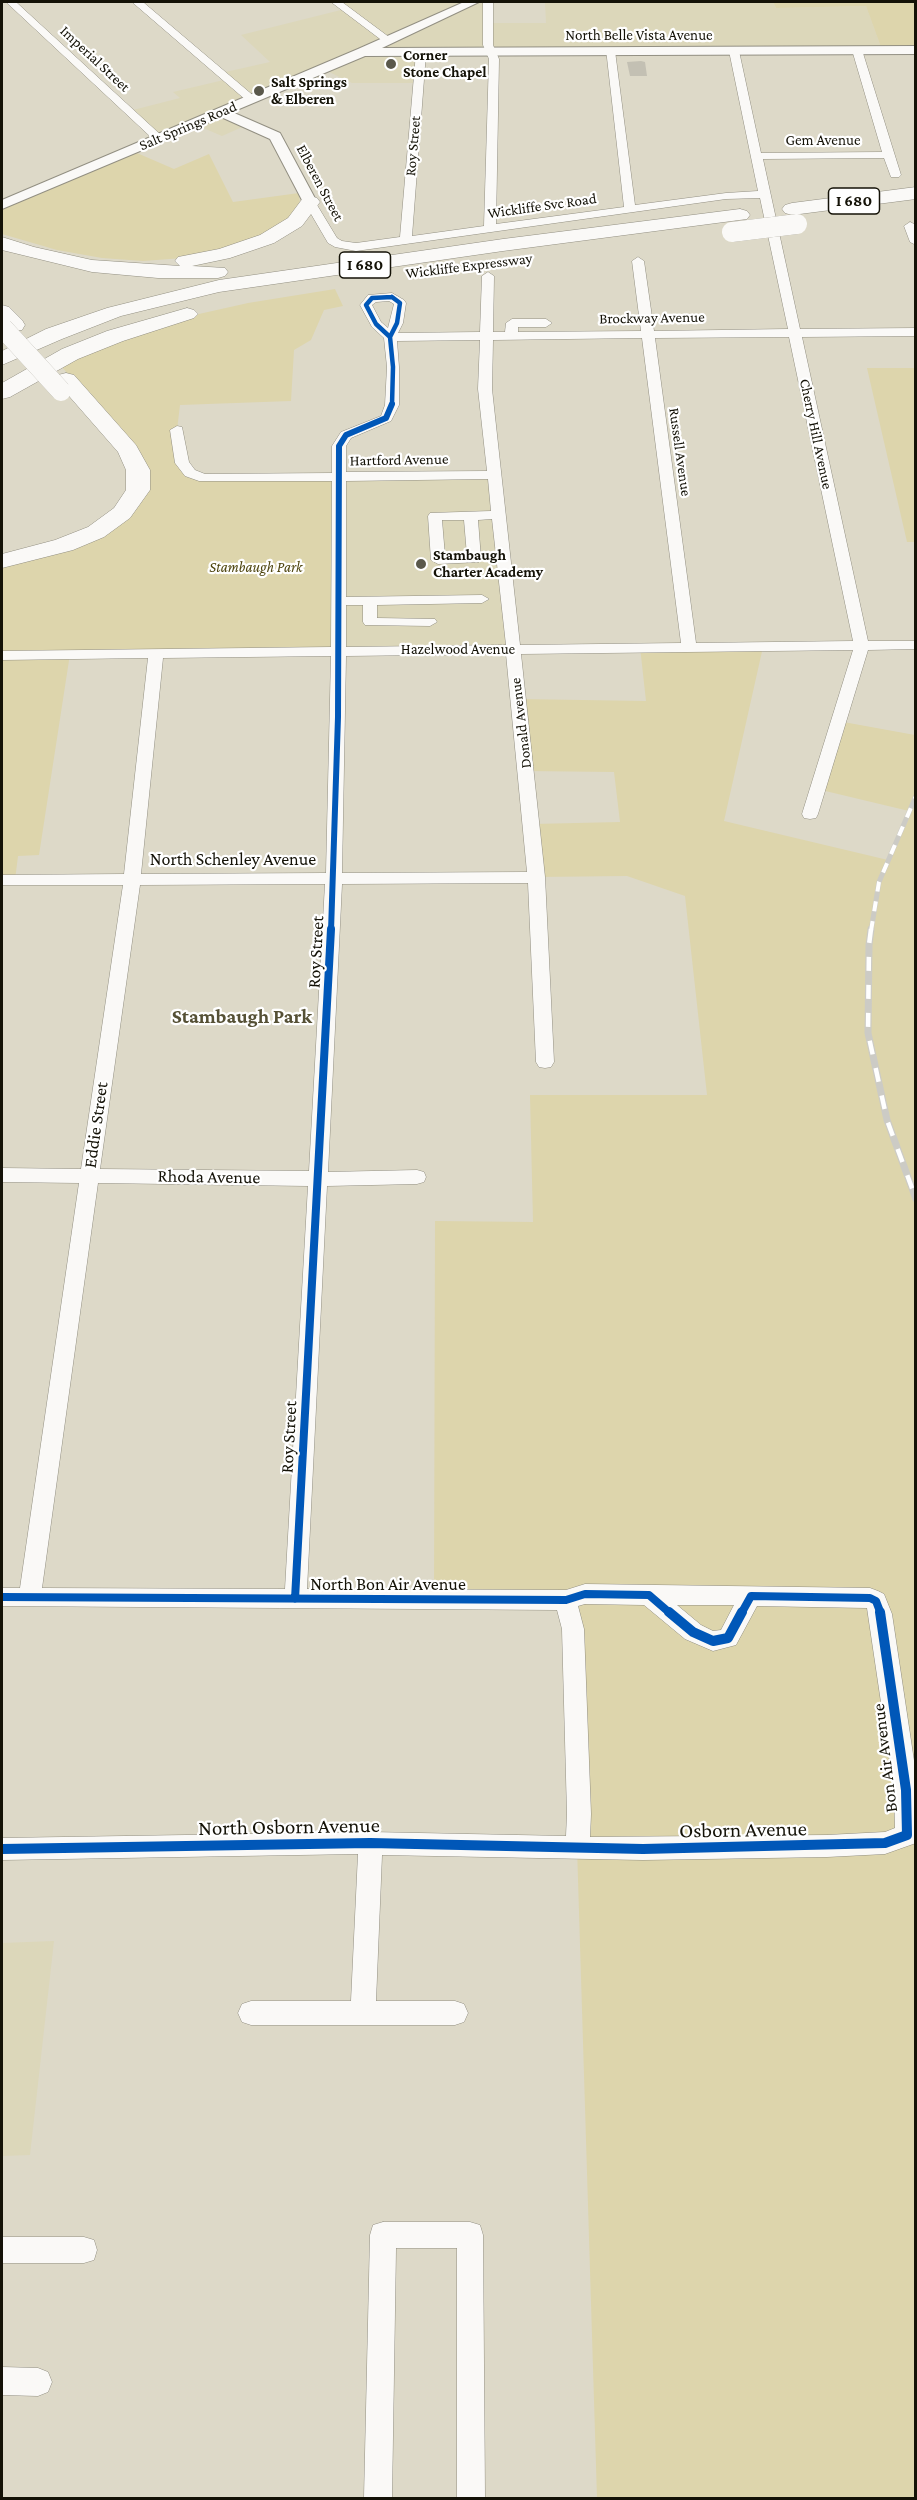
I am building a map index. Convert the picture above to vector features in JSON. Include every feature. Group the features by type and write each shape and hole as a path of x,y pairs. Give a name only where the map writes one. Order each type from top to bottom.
{"highway":[{"name":"Wickliffe Expressway","path":"2,382 52,355 125,327 207,304 795,216 915,193"},
{"path":"2,238 46,251 98,261 130,264 178,262 223,254 267,239 295,222 310,202"},
{"name":"Wickliffe Expressway","path":"795,216 913,218"},
{"name":"Wickliffe Expressway","path":"2,359 84,322 136,305 219,286 496,237 736,224"},
{"path":"2,243 29,252 92,266 189,272 318,266 468,247 496,237"},
{"path":"2,392 56,360 115,336 175,318 284,291"},
{"path":"2,561 64,545 96,532 122,513 138,489 138,470 128,450 63,386 5,323"},
{"path":"2,547 46,542 78,531 108,512 123,491 124,475 116,454 63,386"}],"street":[{"name":"Imperial Street","path":"11,2 158,138"},
{"path":"137,2 251,99"},
{"path":"336,2 388,40"},
{"name":"Salt Springs Road","path":"2,205 363,52 473,2"},
{"path":"488,2 488,45 494,59 496,237"},
{"path":"857,50 895,175"},
{"name":"North Belle Vista Avenue","path":"363,52 915,50"},
{"path":"610,51 630,209"},
{"name":"Cherry Hill Avenue","path":"734,51 862,646 810,814"},
{"name":"Roy Street","path":"406,240 421,53"},
{"name":"Elberen Street","path":"220,112 275,136 329,235"},
{"name":"Gem Avenue","path":"757,156 889,154"},
{"path":"5,185 19,197"},
{"name":"Wickliffe Svc Road","path":"329,235 335,243 347,246 406,240 496,237 630,209 726,196 765,194"},
{"path":"913,218 915,242"},
{"name":"Russell Avenue","path":"638,261 690,647"},
{"name":"Donald Avenue","path":"488,276 485,389 537,877 545,1062"},
{"name":"Brockway Avenue","path":"390,337 915,332"},
{"name":"Roy Street","path":"295,1599 334,878 339,650 339,446 341,440 354,431 386,418 390,413 393,367 390,337"},
{"name":"Hartford Avenue","path":"177,430 182,463 186,471 198,477 494,475"},
{"path":"471,516 498,515"},
{"path":"339,601 482,599"},
{"path":"370,600 370,622 430,622"},
{"name":"Hazelwood Avenue","path":"2,655 915,645"},
{"name":"Eddie Street","path":"30,1597 132,879 156,653"},
{"name":"North Schenley Avenue","path":"2,880 537,877"},
{"name":"Rhoda Avenue","path":"2,1175 319,1179 417,1177"},
{"name":"Bon Air Avenue","path":"566,1600 585,1594 858,1596 876,1601 881,1614 906,1791 907,1835"},
{"path":"649,1595 693,1632 713,1641 728,1638 751,1596"},
{"path":"2,1597 30,1597"},
{"name":"North Bon Air Avenue","path":"30,1597 566,1600"},
{"path":"566,1600 573,1629 579,1814 577,1847"},
{"name":"Osborn Avenue","path":"577,1847 643,1849 861,1845 885,1843 907,1835"},
{"path":"363,2013 370,1844"},
{"name":"North Osborn Avenue","path":"2,1849 370,1844 577,1847"},
{"path":"251,2013 455,2013"},
{"path":"378,2499 383,2235 470,2235 471,2499"},
{"path":"2,2250 84,2250"},
{"path":"2,2381 38,2382"}],"shaded area":[{"path":"336,2 488,2 489,23 546,23 545,2 773,2 776,8 866,6 882,50 421,53 418,83 352,83 323,69 221,112 249,124 222,136 194,124 158,138 129,111 180,98 173,92 228,79 221,73 270,62 241,35 345,9"},
{"name":"Stambaugh Charter Academy","path":"494,475 512,649 339,650 339,477"},
{"path":"54,1941 30,2155 2,2156 2,1943"}],"green space":[{"path":"773,2 915,2 915,50 882,50 866,6 776,8"},
{"path":"130,150 174,169 209,154 233,202 299,193 300,204 289,220 244,245 183,258 143,261 102,258 57,250 2,234 2,205"},
{"path":"335,289 343,306 324,310 311,340 294,350 291,401 180,405 177,430 182,463 198,477 339,477 339,650 70,654 39,855 18,856 15,880 2,880 2,566 63,551 144,494 99,408 59,364 181,318 248,303"},
{"path":"867,368 915,368 915,542 907,542"},
{"path":"640,647 763,647 724,821 888,860 909,811 817,789 838,721 915,735 915,2498 597,2498 577,1847 565,1600 434,1599 435,1221 533,1222 530,1095 707,1095 685,896 627,876 537,877 532,824 620,822 614,772 526,771 518,699 646,701"}],"building":[{"path":"627,62 645,62 647,76 630,76"}],"railway":[{"path":"871,931 879,882 916,796"},
{"path":"871,929 868,1033 887,1120 916,1199"}],"cycle path":[{"path":"295,1599 334,878 338,717 339,446 346,435 386,418 392,405 393,367 390,337 376,324 366,305 372,298 392,297 400,303 397,323 390,337"},
{"path":"2,1597 566,1600 585,1594 649,1595 693,1632 713,1641 728,1638 751,1596 870,1598 876,1601 881,1614 906,1790 907,1835 885,1843 643,1849 370,1843 2,1849"}],"place":[{"name":"Corner Stone Chapel","path":"391,64"},
{"name":"Salt Springs & Elberen","path":"259,91"},
{"name":"Stambaugh Charter Academy","path":"421,564"}],"district":[{"name":"Stambaugh Park","path":"242,1017"}]}
